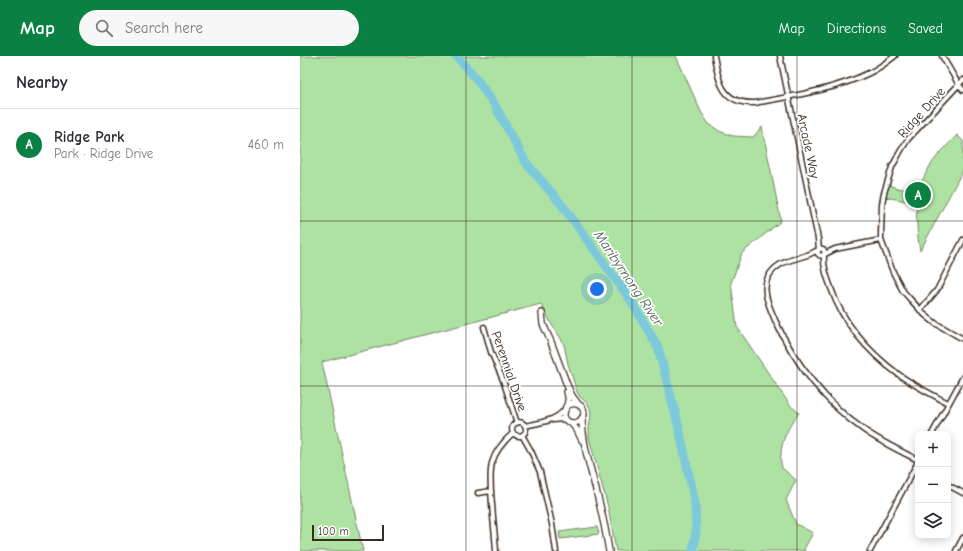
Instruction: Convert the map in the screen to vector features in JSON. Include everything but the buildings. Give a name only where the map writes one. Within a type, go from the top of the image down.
[{"type":"street","points":[[714,56],[718,78],[722,87],[738,102],[748,103],[788,97],[831,87],[853,80],[870,73],[895,56]]},
{"type":"street","name":"Arcade Way","points":[[780,56],[824,266],[838,306],[853,330],[885,364],[898,374],[948,403]]},
{"type":"street","points":[[942,56],[963,90]]},
{"type":"street","name":"Ridge Drive","points":[[963,80],[908,139],[896,160],[889,175],[884,193],[882,204],[881,240],[893,272],[910,299],[920,310],[936,323],[963,339]]},
{"type":"street","points":[[881,240],[787,260],[777,266],[766,281],[766,296],[785,342],[794,357],[817,387],[843,413],[863,430],[915,459]]},
{"type":"street","points":[[920,310],[937,290],[963,240]]},
{"type":"street","points":[[542,313],[543,324],[567,385],[572,396],[584,412],[582,427],[585,448],[603,516],[609,551]]},
{"type":"street","name":"Perennial Drive","points":[[484,326],[491,352],[503,380],[517,422]]},
{"type":"street","points":[[934,431],[963,377]]},
{"type":"street","points":[[567,385],[568,401],[564,416],[577,430],[585,448]]},
{"type":"street","points":[[525,426],[559,416],[571,404],[578,404]]},
{"type":"street","points":[[544,421],[562,419],[577,423],[582,418]]},
{"type":"street","points":[[496,551],[490,476],[492,463],[497,451],[513,432],[513,426],[517,422],[522,423],[525,426]]},
{"type":"street","points":[[522,435],[525,431],[525,426]]},
{"type":"street","points":[[513,432],[517,436],[522,435]]},
{"type":"street","points":[[522,435],[531,451],[543,481],[556,551]]},
{"type":"street","points":[[870,551],[915,471]]},
{"type":"street","points":[[951,487],[963,493]]},
{"type":"street","points":[[478,493],[491,491]]},
{"type":"street","points":[[956,551],[963,538]]},
{"type":"green space","points":[[300,56],[676,56],[701,112],[708,123],[719,131],[733,136],[753,137],[762,127],[781,221],[742,253],[731,283],[737,327],[790,405],[799,413],[789,427],[784,438],[781,449],[781,460],[782,468],[796,480],[786,500],[796,524],[813,533],[804,549],[805,551],[616,551],[608,507],[589,438],[590,408],[577,392],[568,364],[564,345],[541,304],[322,362],[363,551],[300,551]]},
{"type":"green space","points":[[957,135],[963,141],[963,170],[920,251],[917,227],[917,203],[885,197],[888,185],[918,192],[930,166]]},
{"type":"green space","points":[[597,527],[599,534],[560,539],[559,532]]},
{"type":"waterway","name":"Maribyrnong River","points":[[456,56],[475,77],[494,104],[527,164],[562,205],[630,299],[658,347],[679,428],[695,503],[696,532],[693,551]]},
{"type":"place","name":"Ridge Park","points":[[918,195]]}]
